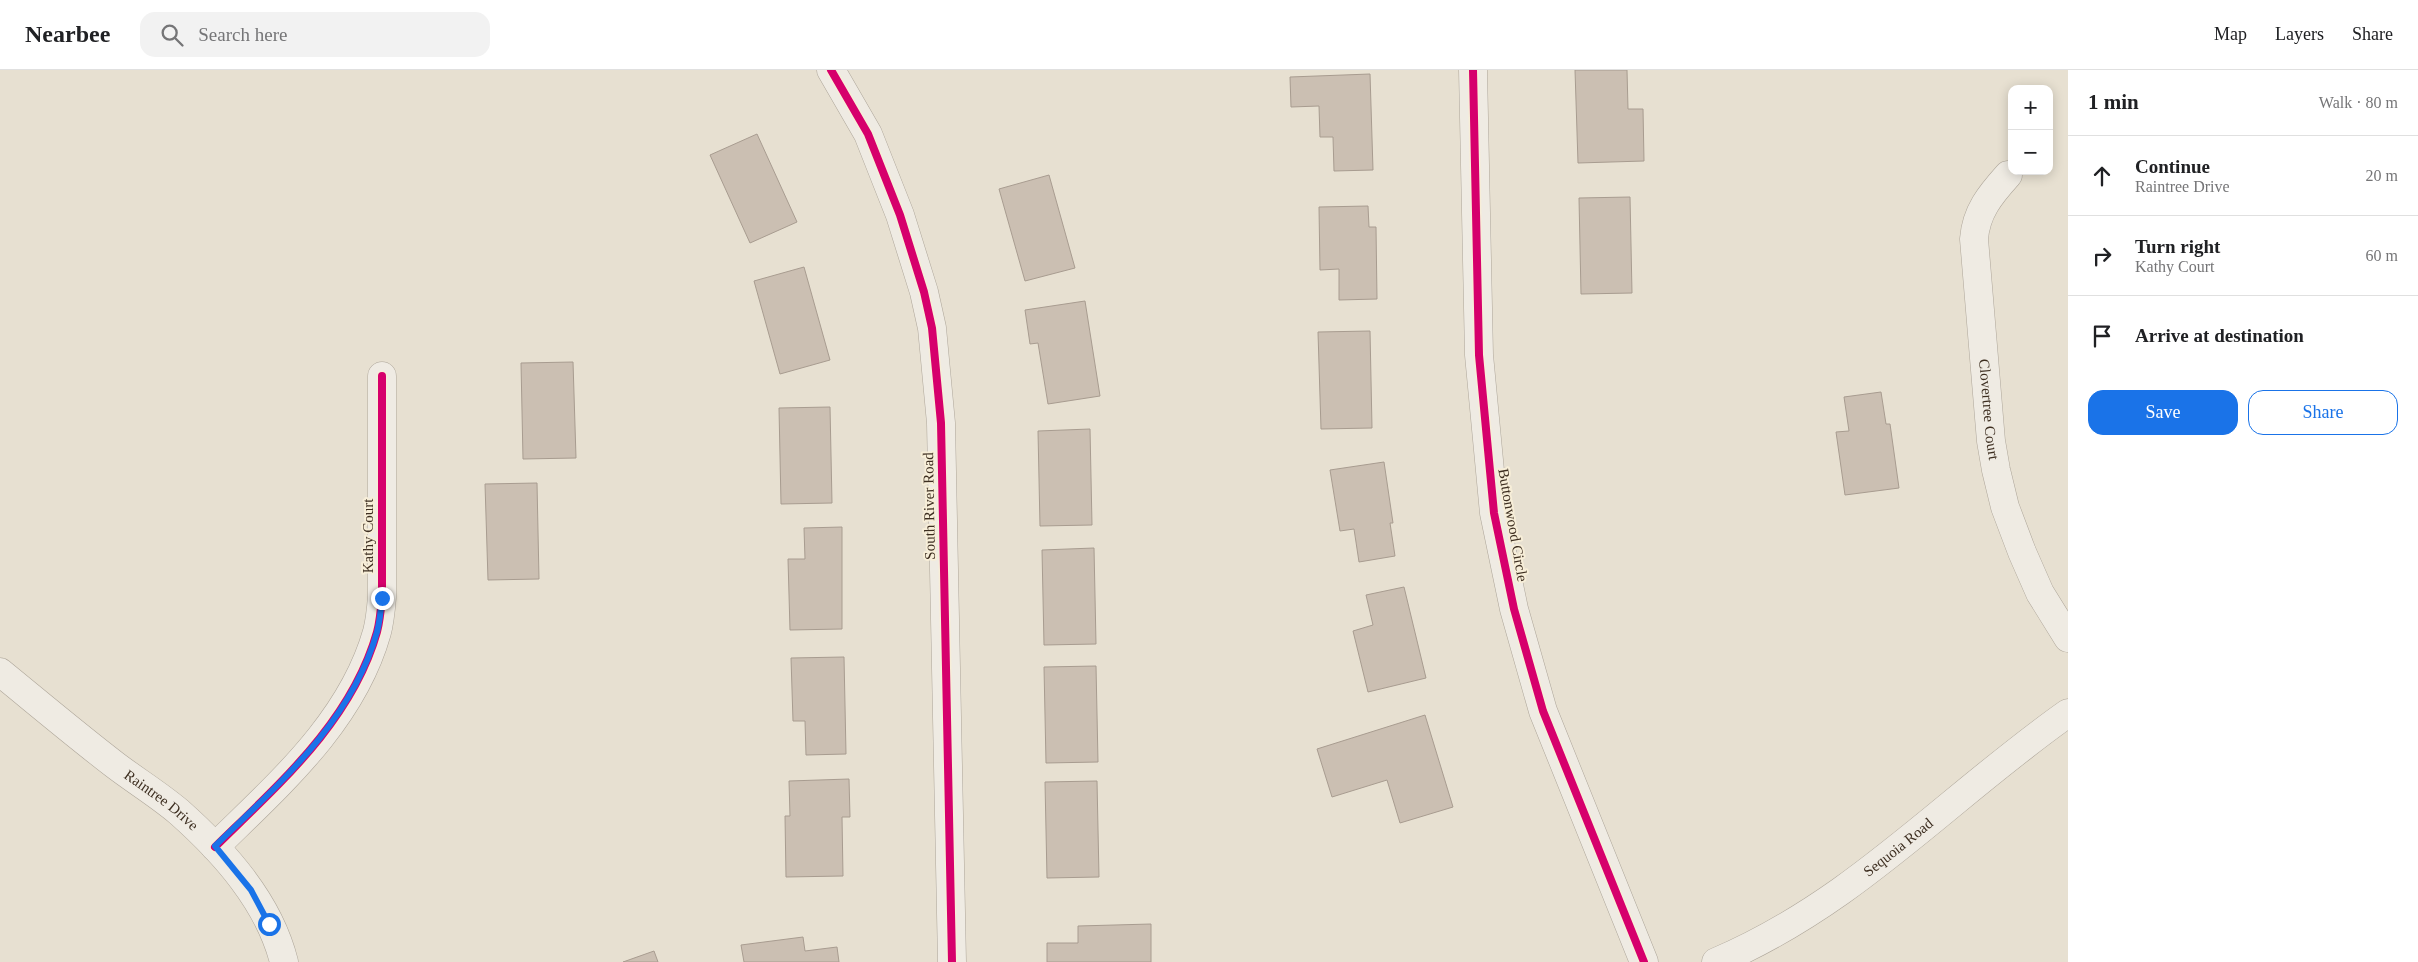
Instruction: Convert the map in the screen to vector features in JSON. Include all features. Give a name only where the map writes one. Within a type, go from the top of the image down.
[{"type":"street","name":"South River Road","points":[[831,70],[868,134],[900,215],[924,292],[932,328],[941,423],[952,962]]},
{"type":"street","name":"Buttonwood Circle","points":[[1473,70],[1479,355],[1494,513],[1514,610],[1543,711],[1644,962]]},
{"type":"street","name":"Clovertree Court","points":[[2008,175],[1983,205],[1976,221],[1974,239],[1991,441],[2005,507],[2022,552],[2040,594],[2068,638]]},
{"type":"street","name":"Kathy Court","points":[[215,846],[280,783],[322,736],[349,697],[366,666],[378,630],[382,598],[382,376]]},
{"type":"street","name":"Raintree Drive","points":[[0,672],[116,766],[180,813],[215,846],[251,890],[269,924],[284,962]]},
{"type":"street","name":"Sequoia Road","points":[[1716,962],[1774,934],[1813,912],[1857,881],[1918,833],[2025,743],[2068,713]]},
{"type":"building","points":[[1575,70],[1627,70],[1628,109],[1643,109],[1644,161],[1578,163]]},
{"type":"building","points":[[1370,74],[1373,170],[1334,171],[1333,137],[1320,137],[1319,106],[1291,107],[1290,77]]},
{"type":"building","points":[[757,134],[797,222],[750,243],[710,155]]},
{"type":"building","points":[[1049,175],[1075,268],[1025,281],[999,189]]},
{"type":"building","points":[[1630,197],[1632,293],[1581,294],[1579,198]]},
{"type":"building","points":[[1368,206],[1369,227],[1376,227],[1377,299],[1339,300],[1339,269],[1320,270],[1319,207]]},
{"type":"building","points":[[804,267],[830,360],[780,374],[754,281]]},
{"type":"building","points":[[1085,301],[1100,396],[1048,404],[1038,343],[1030,344],[1025,310]]},
{"type":"building","points":[[1370,331],[1372,428],[1321,429],[1318,332]]},
{"type":"building","points":[[573,362],[576,458],[523,459],[521,363]]},
{"type":"building","points":[[1881,392],[1886,424],[1890,424],[1899,488],[1845,495],[1836,432],[1849,431],[1844,397]]},
{"type":"building","points":[[830,407],[832,503],[781,504],[779,408]]},
{"type":"building","points":[[1090,429],[1092,525],[1040,526],[1038,431]]},
{"type":"building","points":[[1384,462],[1393,523],[1390,523],[1395,556],[1359,562],[1354,529],[1340,531],[1330,470]]},
{"type":"building","points":[[537,483],[539,579],[488,580],[485,484]]},
{"type":"building","points":[[842,527],[842,629],[790,630],[788,559],[805,559],[804,528]]},
{"type":"building","points":[[1094,548],[1096,644],[1044,645],[1042,550]]},
{"type":"building","points":[[1404,587],[1426,678],[1368,692],[1353,631],[1373,625],[1366,595]]},
{"type":"building","points":[[844,657],[846,754],[806,755],[805,721],[793,721],[791,658]]},
{"type":"building","points":[[1096,666],[1098,762],[1046,763],[1044,667]]},
{"type":"building","points":[[1425,715],[1453,807],[1400,823],[1387,780],[1332,797],[1317,749]]},
{"type":"building","points":[[849,779],[850,817],[842,817],[843,876],[786,877],[785,816],[790,816],[789,781]]},
{"type":"building","points":[[1097,781],[1099,877],[1047,878],[1045,782]]},
{"type":"building","points":[[1151,924],[1151,962],[1047,962],[1047,943],[1078,943],[1078,926]]},
{"type":"building","points":[[803,937],[805,951],[837,947],[839,962],[744,962],[741,945]]},
{"type":"building","points":[[654,951],[658,962],[623,962]]},
{"type":"cycle path","points":[[831,70],[868,134],[900,215],[924,292],[932,328],[941,423],[952,962]]},
{"type":"cycle path","points":[[1473,70],[1479,355],[1494,513],[1514,609],[1543,711],[1644,962]]},
{"type":"cycle path","points":[[215,847],[288,775],[332,723],[350,694],[365,664],[377,632],[382,597],[382,376]]},
{"type":"route","points":[[269,924],[251,890],[215,846],[280,783],[322,736],[349,697],[366,666],[378,630],[382,598]]}]
